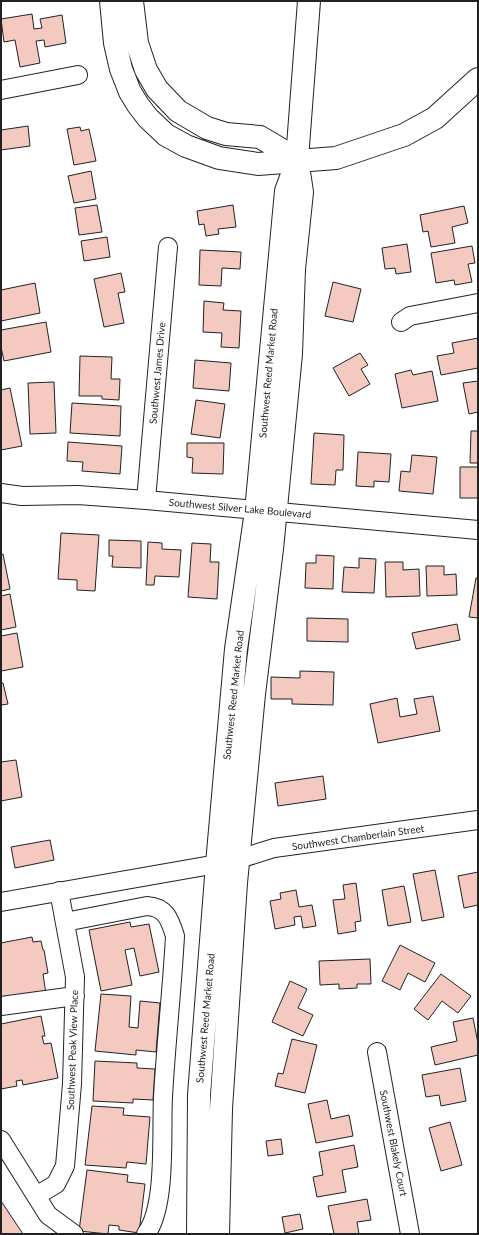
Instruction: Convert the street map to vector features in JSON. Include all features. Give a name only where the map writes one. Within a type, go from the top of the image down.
[{"type":"main road","points":[[111,1],[115,43],[121,69],[130,92],[148,118],[166,135],[186,146],[219,158],[258,164],[336,158],[404,135],[435,118],[478,79]]},
{"type":"main road","points":[[132,1],[137,43],[146,70],[157,89],[178,111],[207,128],[226,134],[260,137],[297,160]]},
{"type":"main road","name":"Southwest Reed Market Road","points":[[218,1234],[221,1101],[238,859],[254,694],[286,191],[297,160],[309,1]]},
{"type":"main road","name":"Southwest Reed Market Road","points":[[198,1234],[199,1095],[236,649],[266,511]]},
{"type":"street","points":[[1,90],[78,75]]},
{"type":"street","name":"Southwest James Drive","points":[[146,500],[168,247]]},
{"type":"street","points":[[400,322],[410,316],[478,303]]},
{"type":"street","name":"Southwest Silver Lake Boulevard","points":[[1,493],[22,496],[78,495],[146,500],[478,530]]},
{"type":"street","name":"Southwest Chamberlain Street","points":[[238,859],[274,848],[478,820]]},
{"type":"street","points":[[1,902],[218,864]]},
{"type":"street","name":"Southwest Peak View Place","points":[[36,1196],[56,1184],[65,1166],[72,1084],[75,977],[59,891]]},
{"type":"street","points":[[65,922],[147,906],[156,907],[162,910],[170,920],[175,936],[163,1098],[162,1165],[155,1217],[146,1234]]},
{"type":"street","points":[[1,1006],[75,996]]},
{"type":"street","name":"Southwest Blakely Court","points":[[377,1052],[410,1234]]},
{"type":"street","points":[[1,1140],[48,1215],[74,1234]]},
{"type":"building","points":[[32,14],[34,29],[42,28],[40,19],[62,15],[66,43],[45,47],[44,40],[36,41],[40,63],[20,67],[15,40],[4,42],[1,19]]},
{"type":"building","points":[[28,126],[30,146],[1,150],[1,130]]},
{"type":"building","points":[[80,127],[81,131],[89,129],[96,161],[74,165],[67,129]]},
{"type":"building","points":[[91,171],[96,199],[74,203],[68,176]]},
{"type":"building","points":[[97,205],[102,232],[79,235],[75,208]]},
{"type":"building","points":[[233,205],[236,227],[218,229],[219,234],[206,236],[204,224],[199,225],[197,211]]},
{"type":"building","points":[[464,206],[468,223],[452,227],[455,243],[431,247],[428,231],[423,232],[420,215]]},
{"type":"building","points":[[107,237],[110,257],[84,261],[81,241]]},
{"type":"building","points":[[407,244],[411,272],[396,274],[395,268],[385,269],[382,248]]},
{"type":"building","points":[[472,246],[475,263],[468,264],[472,282],[455,285],[454,280],[436,283],[431,253]]},
{"type":"building","points":[[200,250],[241,252],[240,269],[222,268],[221,286],[199,285]]},
{"type":"building","points":[[121,273],[125,292],[118,293],[124,323],[104,327],[94,279]]},
{"type":"building","points":[[333,282],[361,289],[353,322],[325,316]]},
{"type":"building","points":[[35,283],[40,313],[1,321],[1,290]]},
{"type":"building","points":[[204,301],[224,303],[223,310],[241,311],[239,348],[221,347],[222,333],[203,332]]},
{"type":"building","points":[[46,322],[51,352],[4,361],[1,347],[1,330]]},
{"type":"building","points":[[478,338],[478,368],[441,375],[437,356],[454,353],[452,343]]},
{"type":"building","points":[[360,353],[368,365],[361,369],[370,384],[349,396],[333,368]]},
{"type":"building","points":[[80,356],[112,357],[111,379],[120,379],[119,400],[102,399],[102,396],[79,396]]},
{"type":"building","points":[[195,360],[231,363],[229,391],[193,388]]},
{"type":"building","points":[[411,370],[413,375],[432,371],[438,401],[402,408],[395,374]]},
{"type":"building","points":[[478,381],[478,412],[469,414],[463,383]]},
{"type":"building","points":[[54,382],[56,433],[30,434],[28,383]]},
{"type":"building","points":[[10,388],[22,446],[1,450],[1,390]]},
{"type":"building","points":[[196,400],[225,404],[220,438],[191,434]]},
{"type":"building","points":[[72,403],[121,406],[120,436],[70,433]]},
{"type":"building","points":[[471,431],[478,431],[478,463],[470,463]]},
{"type":"building","points":[[314,433],[344,435],[343,470],[336,470],[335,485],[311,484]]},
{"type":"building","points":[[68,442],[122,446],[120,474],[82,471],[83,462],[67,461]]},
{"type":"building","points":[[187,443],[224,443],[223,474],[192,473],[193,458],[187,457]]},
{"type":"building","points":[[358,452],[391,454],[389,482],[374,481],[374,487],[356,486]]},
{"type":"building","points":[[412,455],[437,457],[433,494],[399,491],[401,471],[410,472]]},
{"type":"building","points":[[460,467],[478,467],[478,498],[460,498]]},
{"type":"building","points":[[61,533],[99,535],[95,591],[77,590],[77,580],[58,579]]},
{"type":"building","points":[[109,540],[141,541],[141,568],[112,567],[113,556],[109,556]]},
{"type":"building","points":[[148,542],[162,543],[162,549],[181,550],[179,577],[155,576],[154,585],[146,585]]},
{"type":"building","points":[[192,543],[211,544],[210,562],[219,562],[217,599],[188,597]]},
{"type":"building","points":[[3,554],[10,589],[1,591],[1,555]]},
{"type":"building","points":[[316,555],[334,556],[333,589],[305,588],[306,563],[316,563]]},
{"type":"building","points":[[359,558],[376,559],[374,593],[342,592],[344,567],[359,568]]},
{"type":"building","points":[[385,562],[403,562],[403,570],[419,569],[420,596],[386,597]]},
{"type":"building","points":[[426,566],[444,566],[444,575],[456,574],[457,595],[427,596]]},
{"type":"building","points":[[476,578],[478,578],[478,618],[469,617]]},
{"type":"building","points":[[10,594],[16,627],[1,630],[1,596]]},
{"type":"building","points":[[307,618],[348,619],[348,642],[307,641]]},
{"type":"building","points":[[457,624],[460,640],[416,649],[412,633]]},
{"type":"building","points":[[17,633],[23,667],[1,671],[1,636]]},
{"type":"building","points":[[300,671],[334,672],[333,705],[292,704],[292,699],[271,699],[271,677],[300,678]]},
{"type":"building","points":[[1,683],[3,683],[8,704],[1,705]]},
{"type":"building","points":[[433,696],[440,731],[378,743],[370,704],[397,698],[400,717],[417,714],[414,699]]},
{"type":"building","points":[[16,760],[22,797],[1,801],[1,762]]},
{"type":"building","points":[[323,776],[326,799],[278,806],[275,783]]},
{"type":"building","points":[[50,840],[54,860],[15,868],[11,847]]},
{"type":"building","points":[[435,870],[444,917],[422,921],[413,874]]},
{"type":"building","points":[[478,872],[478,905],[464,908],[458,876]]},
{"type":"building","points":[[356,883],[361,921],[355,922],[356,931],[338,934],[333,900],[345,899],[343,885]]},
{"type":"building","points":[[404,886],[411,922],[388,926],[382,890]]},
{"type":"building","points":[[296,890],[299,907],[312,905],[316,926],[303,928],[301,916],[294,917],[295,925],[275,929],[270,901],[281,899],[280,893]]},
{"type":"building","points":[[130,922],[131,927],[149,924],[159,972],[140,976],[134,948],[125,950],[132,985],[101,991],[89,930]]},
{"type":"building","points":[[32,937],[33,942],[41,941],[44,950],[48,973],[43,974],[46,994],[1,1002],[1,943]]},
{"type":"building","points":[[400,945],[435,963],[425,982],[408,973],[400,990],[382,981]]},
{"type":"building","points":[[370,959],[371,984],[357,984],[357,988],[339,989],[339,984],[320,985],[319,961]]},
{"type":"building","points":[[441,974],[471,996],[458,1013],[442,1001],[428,1020],[414,1009]]},
{"type":"building","points":[[290,981],[307,989],[298,1008],[313,1015],[303,1036],[272,1022]]},
{"type":"building","points":[[101,994],[131,996],[129,1027],[138,1028],[140,1001],[160,1003],[156,1052],[136,1050],[136,1055],[95,1051]]},
{"type":"building","points":[[41,1016],[45,1036],[42,1036],[44,1044],[51,1043],[58,1078],[23,1085],[22,1080],[16,1081],[17,1086],[1,1089],[1,1024]]},
{"type":"building","points":[[473,1018],[478,1043],[478,1055],[435,1065],[431,1047],[457,1041],[453,1022]]},
{"type":"building","points":[[292,1039],[317,1045],[305,1093],[275,1086],[278,1073],[283,1074]]},
{"type":"building","points":[[95,1061],[137,1063],[137,1068],[155,1069],[153,1100],[133,1099],[133,1103],[93,1101]]},
{"type":"building","points":[[460,1068],[466,1101],[441,1106],[439,1095],[426,1097],[422,1075]]},
{"type":"building","points":[[327,1100],[331,1119],[349,1115],[353,1136],[316,1143],[308,1104]]},
{"type":"building","points":[[92,1106],[124,1108],[123,1115],[150,1117],[146,1164],[127,1162],[126,1168],[85,1165]]},
{"type":"building","points":[[450,1122],[462,1165],[441,1171],[429,1128]]},
{"type":"building","points":[[281,1139],[283,1154],[268,1156],[266,1141]]},
{"type":"building","points":[[354,1145],[358,1167],[342,1170],[346,1192],[317,1197],[313,1177],[323,1175],[319,1152]]},
{"type":"building","points":[[87,1170],[128,1175],[127,1182],[145,1184],[139,1233],[119,1230],[119,1226],[109,1225],[108,1234],[79,1231]]},
{"type":"building","points":[[367,1199],[371,1220],[357,1222],[359,1234],[334,1234],[328,1206]]},
{"type":"building","points":[[1,1201],[23,1234],[1,1234]]},
{"type":"building","points":[[300,1214],[303,1229],[285,1233],[282,1217]]}]
